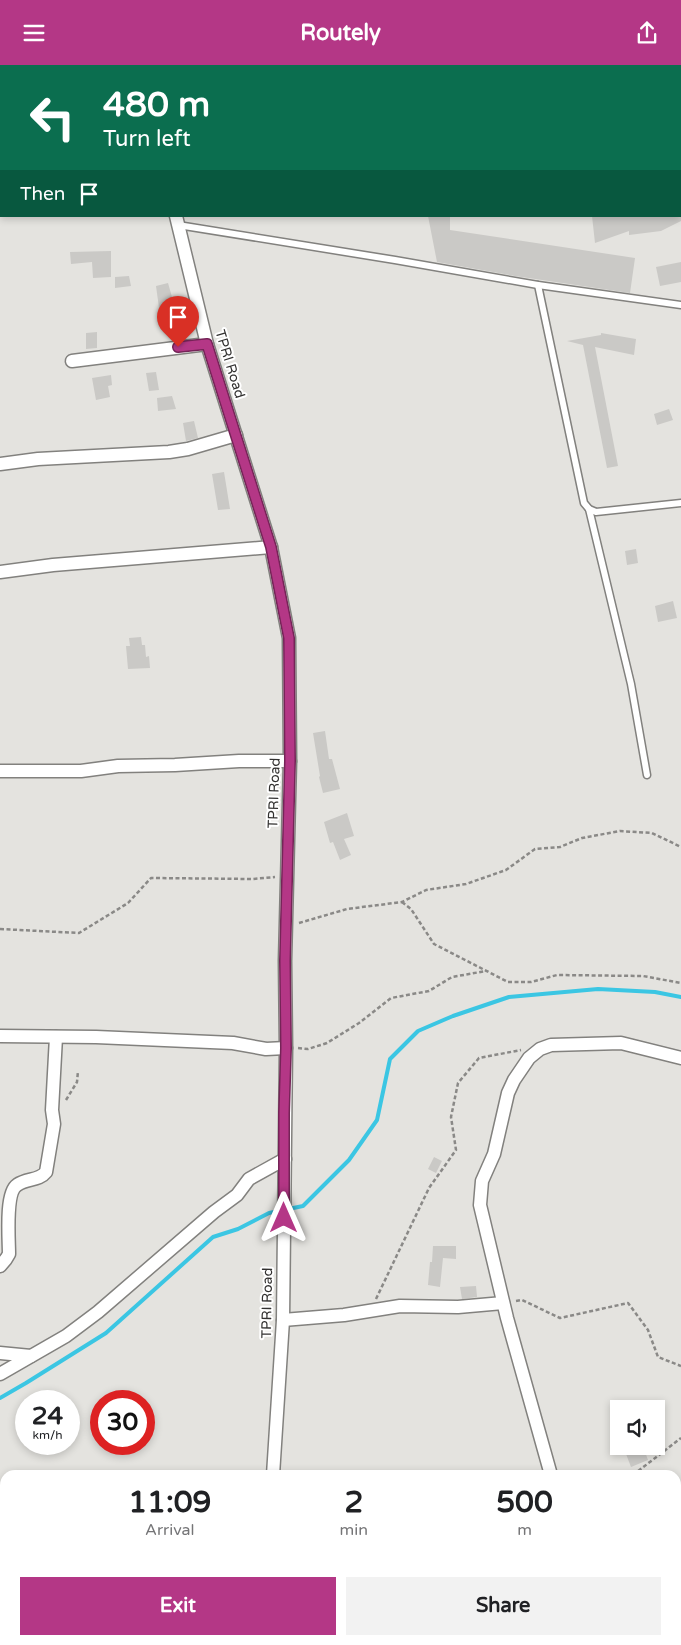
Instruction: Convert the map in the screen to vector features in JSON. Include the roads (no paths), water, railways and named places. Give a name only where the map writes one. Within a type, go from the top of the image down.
[{"type":"street","name":"TPRI Road","points":[[177,221],[207,344],[271,547],[289,638],[290,761],[286,876],[283,1320],[273,1470]]},
{"type":"street","points":[[72,361],[207,344]]},
{"type":"street","points":[[0,464],[38,459],[169,452],[188,449],[236,435]]},
{"type":"street","points":[[0,572],[53,565],[271,547]]},
{"type":"street","points":[[0,771],[81,771],[118,766],[290,761]]},
{"type":"street","points":[[0,1035],[234,1043],[266,1049],[286,1048]]},
{"type":"street","points":[[0,1266],[9,1255],[9,1205],[14,1188],[21,1183],[42,1177],[46,1172],[54,1124],[52,1110],[56,1037]]},
{"type":"street","points":[[550,1470],[503,1303],[480,1205],[482,1181],[494,1154],[508,1093],[514,1080],[529,1058],[540,1049],[558,1045],[621,1043],[681,1058]]},
{"type":"street","points":[[0,1374],[66,1336],[98,1312],[214,1212],[237,1195],[249,1179],[285,1159]]},
{"type":"street","points":[[283,1320],[344,1315],[400,1306],[458,1307],[503,1303]]},
{"type":"street","points":[[0,1353],[31,1356]]},
{"type":"lane","points":[[177,221],[538,285],[681,305]]},
{"type":"lane","points":[[538,285],[584,503],[589,509],[631,684],[647,775]]},
{"type":"lane","points":[[589,509],[596,512],[681,503]]},
{"type":"waterway","points":[[0,1398],[106,1333],[213,1237],[238,1229],[269,1213],[303,1206],[349,1160],[377,1120],[390,1059],[418,1031],[453,1016],[509,997],[598,989],[655,992],[681,997]]}]
